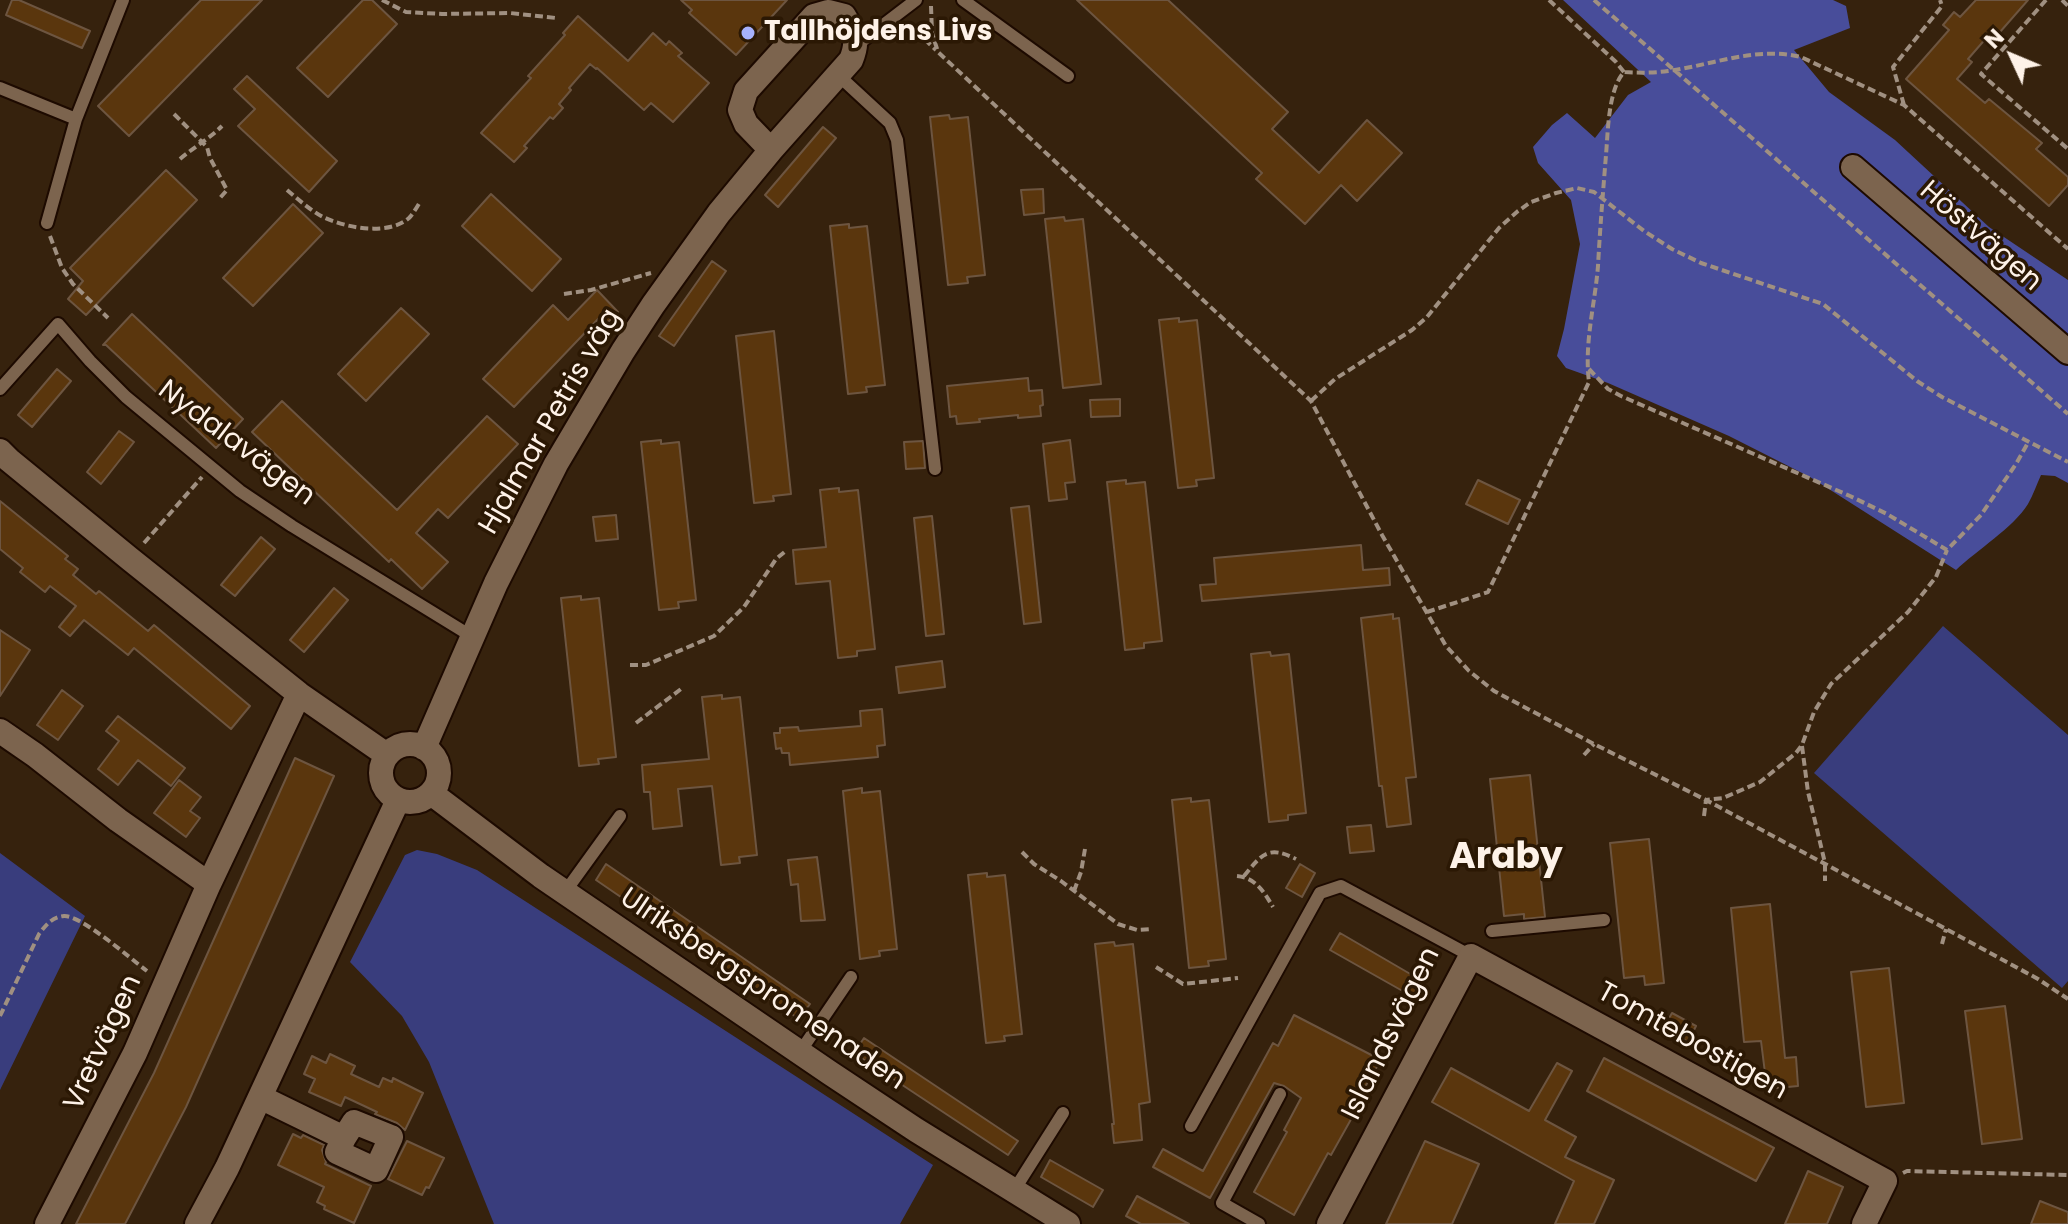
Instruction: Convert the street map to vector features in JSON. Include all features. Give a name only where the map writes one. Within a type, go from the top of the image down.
[{"type":"street","points":[[771,150],[746,124],[740,110],[746,91],[814,16],[828,12],[844,16],[857,45]]},
{"type":"street","name":"Hjalmar Petris väg","points":[[424,748],[471,636],[556,464],[623,351],[719,213],[851,60],[857,45]]},
{"type":"street","name":"Höstvägen","points":[[1853,167],[2068,352]]},
{"type":"street","points":[[0,451],[299,694],[387,755]]},
{"type":"street","name":"Vretvägen","points":[[47,1224],[135,1053],[209,884],[299,694]]},
{"type":"street","points":[[0,731],[209,884]]},
{"type":"street","points":[[400,746],[424,748],[436,760],[438,768],[439,777],[431,793],[416,802],[391,796],[381,781],[380,772],[387,755],[400,746]]},
{"type":"street","name":"Ulriksbergspromenaden","points":[[431,793],[565,892],[800,1052],[916,1130],[1068,1224]]},
{"type":"street","points":[[197,1224],[227,1168],[398,800]]},
{"type":"street","name":"Tomtebostigen","points":[[1471,956],[1885,1181]]},
{"type":"street","name":"Islandsvägen","points":[[1329,1224],[1471,956]]},
{"type":"street","points":[[260,1097],[344,1138]]},
{"type":"street","points":[[1864,1224],[1885,1181]]},
{"type":"lane","points":[[47,225],[76,119],[123,0]]},
{"type":"lane","name":"Hjalmar Petris väg","points":[[857,45],[916,0]]},
{"type":"lane","points":[[963,0],[1068,76]]},
{"type":"lane","points":[[838,75],[890,123],[897,140],[935,469]]},
{"type":"lane","points":[[0,88],[76,119]]},
{"type":"lane","name":"Nydalavägen","points":[[0,389],[58,324],[126,397],[240,491],[471,636]]},
{"type":"lane","points":[[565,892],[620,816]]},
{"type":"lane","name":"Islandsvägen","points":[[1191,1126],[1320,893],[1341,886],[1471,956]]},
{"type":"lane","points":[[1492,931],[1604,920]]},
{"type":"lane","points":[[800,1052],[851,977]]},
{"type":"lane","points":[[1259,1224],[1222,1203],[1280,1094]]},
{"type":"lane","points":[[1013,1192],[1063,1113]]},
{"type":"path","points":[[382,0],[406,12],[510,13],[556,18]]},
{"type":"path","points":[[931,0],[932,33],[938,52],[1311,401],[1382,535],[1446,646],[1469,671],[1494,691],[1825,863],[2038,979],[2068,999]]},
{"type":"path","points":[[1549,0],[1624,72],[1673,70],[1785,53],[1801,57],[1904,105],[2068,249]]},
{"type":"path","points":[[1594,0],[2068,414]]},
{"type":"path","points":[[1904,105],[1893,67],[1942,6],[1940,0]]},
{"type":"path","points":[[2046,0],[1981,74],[2068,149]]},
{"type":"path","points":[[2062,0],[2068,6]]},
{"type":"path","points":[[1427,612],[1488,592],[1589,382],[1587,367],[1591,311],[1610,112],[1619,78],[1624,72]]},
{"type":"path","points":[[174,114],[207,147],[227,190],[220,198]]},
{"type":"path","points":[[180,159],[222,126]]},
{"type":"path","points":[[1311,401],[1335,379],[1427,317],[1499,228],[1518,211],[1544,197],[1577,188],[1594,192],[1644,231],[1701,263],[1823,304],[1917,381],[2068,462]]},
{"type":"path","points":[[287,190],[325,218],[372,228],[392,227],[409,218],[420,202]]},
{"type":"path","points":[[47,225],[62,268],[73,284],[108,318]]},
{"type":"path","points":[[564,294],[591,290],[682,264]]},
{"type":"path","points":[[1587,367],[1608,389],[1621,396],[1874,508],[1947,550]]},
{"type":"path","points":[[1706,800],[1723,798],[1760,782],[1796,753],[1814,712],[1831,684],[1908,612],[1936,577],[1947,550],[1981,515],[2029,441]]},
{"type":"path","points":[[130,559],[211,467]]},
{"type":"path","points":[[630,665],[646,665],[714,636],[744,607],[776,559],[787,550]]},
{"type":"path","points":[[636,723],[681,689]]},
{"type":"path","points":[[1584,755],[1594,744]]},
{"type":"path","points":[[1802,745],[1808,792],[1825,863],[1825,881]]},
{"type":"path","points":[[1704,816],[1706,800]]},
{"type":"path","points":[[1074,891],[1085,849]]},
{"type":"path","points":[[1022,852],[1118,924],[1137,930],[1152,929]]},
{"type":"path","points":[[1244,876],[1260,856],[1268,852],[1285,853],[1296,859]]},
{"type":"path","points":[[1237,876],[1254,881],[1273,907]]},
{"type":"path","points":[[0,1016],[39,934],[47,923],[64,916],[79,919],[165,985]]},
{"type":"path","points":[[1942,944],[1946,929]]},
{"type":"path","points":[[1156,967],[1183,984],[1238,978]]},
{"type":"path","points":[[1885,1181],[1907,1171],[2068,1175]]},
{"type":"shaded area","points":[[1563,0],[1833,0],[1846,6],[1850,28],[1794,50],[1829,92],[1895,140],[1989,227],[2068,280],[2068,483],[2055,476],[2041,475],[2021,513],[1956,570],[1810,477],[1729,436],[1566,368],[1557,356],[1580,244],[1571,200],[1538,163],[1533,147],[1567,113],[1595,138],[1628,95],[1651,82]]},
{"type":"shaded area","points":[[1943,626],[2068,735],[2068,981],[2062,988],[1814,773]]},
{"type":"shaded area","points":[[417,850],[437,854],[477,870],[933,1165],[900,1224],[494,1224],[429,1062],[402,1016],[350,962],[405,855]]},
{"type":"shaded area","points":[[0,853],[85,916],[0,1090]]},
{"type":"building","points":[[12,0],[19,0],[90,31],[82,48],[6,15]]},
{"type":"building","points":[[201,0],[262,0],[129,136],[98,106]]},
{"type":"building","points":[[363,0],[372,0],[397,24],[328,97],[297,68]]},
{"type":"building","points":[[681,0],[787,0],[736,55],[689,13],[692,10]]},
{"type":"building","points":[[1077,0],[1168,0],[1288,112],[1272,129],[1319,173],[1367,120],[1402,153],[1357,201],[1341,185],[1305,224],[1256,179],[1262,173]]},
{"type":"building","points":[[1976,0],[2028,0],[1993,40],[1988,36],[1968,59],[1972,62],[1957,79],[1985,103],[1989,99],[2042,143],[2036,149],[2068,177],[2068,185],[2049,206],[1906,79],[1949,30],[1943,25],[1954,12],[1960,17]]},
{"type":"building","points":[[578,16],[628,61],[653,33],[666,45],[669,41],[682,53],[678,56],[709,83],[673,122],[651,103],[644,110],[590,64],[559,104],[563,108],[553,119],[550,117],[514,162],[481,133],[531,78],[528,76]]},
{"type":"building","points":[[247,76],[337,161],[309,192],[238,126],[255,109],[234,89]]},
{"type":"building","points":[[949,115],[950,119],[968,117],[985,275],[967,277],[968,283],[948,285],[930,117]]},
{"type":"building","points":[[823,127],[836,138],[778,207],[765,195]]},
{"type":"building","points":[[166,170],[197,200],[86,315],[68,299],[83,281],[70,268]]},
{"type":"building","points":[[1043,189],[1044,213],[1024,215],[1021,190]]},
{"type":"building","points":[[491,194],[561,259],[532,291],[462,226]]},
{"type":"building","points":[[293,204],[323,233],[253,306],[223,278]]},
{"type":"building","points":[[1064,217],[1065,221],[1083,219],[1101,384],[1063,388],[1045,219]]},
{"type":"building","points":[[849,224],[849,228],[867,226],[885,385],[866,387],[867,392],[848,394],[830,226]]},
{"type":"building","points":[[712,261],[726,271],[674,346],[659,336]]},
{"type":"building","points":[[597,290],[618,312],[606,324],[599,318],[514,407],[483,379],[553,305],[568,320]]},
{"type":"building","points":[[401,308],[429,334],[366,401],[338,374]]},
{"type":"building","points":[[132,314],[243,419],[216,448],[103,345]]},
{"type":"building","points":[[1179,318],[1179,322],[1197,320],[1214,478],[1196,480],[1197,486],[1178,488],[1159,320]]},
{"type":"building","points":[[774,331],[791,494],[773,496],[774,501],[754,503],[736,336]]},
{"type":"building","points":[[57,369],[71,381],[32,427],[18,415]]},
{"type":"building","points":[[1028,378],[1029,391],[1042,390],[1041,416],[1018,418],[1018,415],[957,424],[956,416],[950,417],[947,386]]},
{"type":"building","points":[[1120,399],[1120,416],[1091,417],[1090,400]]},
{"type":"building","points":[[282,401],[397,510],[487,416],[518,444],[448,518],[438,509],[416,533],[448,562],[422,589],[391,559],[389,562],[252,432]]},
{"type":"building","points":[[119,431],[134,442],[101,484],[87,472]]},
{"type":"building","points":[[661,440],[661,444],[679,442],[696,600],[678,602],[679,608],[659,610],[641,442]]},
{"type":"building","points":[[1070,440],[1075,482],[1065,483],[1067,499],[1049,501],[1043,444]]},
{"type":"building","points":[[923,441],[925,468],[906,469],[904,442]]},
{"type":"building","points":[[1126,480],[1126,484],[1145,482],[1162,641],[1144,643],[1144,648],[1125,650],[1107,482]]},
{"type":"building","points":[[1478,480],[1520,500],[1508,524],[1466,504]]},
{"type":"building","points":[[839,488],[839,492],[858,490],[875,649],[857,651],[857,656],[838,658],[830,581],[796,584],[793,550],[826,547],[820,490]]},
{"type":"building","points":[[0,501],[68,556],[65,559],[78,569],[73,575],[96,594],[99,591],[148,631],[154,625],[250,706],[231,729],[134,648],[128,655],[84,620],[70,636],[59,627],[76,606],[50,586],[45,592],[20,572],[23,568],[0,549]]},
{"type":"building","points":[[1029,506],[1041,622],[1024,624],[1011,508]]},
{"type":"building","points":[[616,515],[618,539],[596,541],[593,517]]},
{"type":"building","points":[[932,516],[944,634],[926,636],[914,518]]},
{"type":"building","points":[[261,537],[275,549],[235,596],[221,585]]},
{"type":"building","points":[[1361,545],[1363,570],[1389,568],[1390,585],[1202,601],[1200,585],[1216,584],[1214,558]]},
{"type":"building","points":[[334,588],[348,600],[304,652],[290,640]]},
{"type":"building","points":[[581,596],[581,600],[599,598],[616,757],[598,759],[599,764],[579,766],[561,598]]},
{"type":"building","points":[[1393,614],[1393,619],[1399,618],[1416,777],[1406,778],[1411,824],[1387,827],[1382,786],[1379,786],[1361,618]]},
{"type":"building","points":[[0,630],[30,650],[0,696]]},
{"type":"building","points":[[1270,652],[1271,656],[1289,654],[1306,813],[1288,815],[1288,820],[1269,822],[1251,654]]},
{"type":"building","points":[[942,661],[945,687],[899,693],[896,667]]},
{"type":"building","points":[[62,690],[83,706],[58,740],[37,725]]},
{"type":"building","points":[[722,695],[722,699],[740,697],[757,855],[739,857],[740,863],[721,865],[712,786],[678,789],[682,826],[653,829],[650,792],[644,792],[642,765],[709,759],[702,697]]},
{"type":"building","points":[[882,709],[885,745],[877,746],[878,757],[790,765],[789,753],[782,753],[781,748],[776,749],[774,733],[780,733],[780,728],[798,727],[799,731],[861,726],[860,711]]},
{"type":"building","points":[[118,716],[185,768],[171,786],[138,760],[118,785],[98,769],[119,741],[106,731]]},
{"type":"building","points":[[295,758],[334,776],[186,1107],[125,1224],[76,1224],[154,1073]]},
{"type":"building","points":[[1530,775],[1545,917],[1524,919],[1524,914],[1504,916],[1490,779]]},
{"type":"building","points":[[179,780],[201,797],[190,811],[200,818],[186,837],[154,813]]},
{"type":"building","points":[[862,788],[862,793],[880,791],[897,949],[879,951],[880,956],[860,959],[843,791]]},
{"type":"building","points":[[1191,798],[1191,802],[1209,800],[1226,959],[1208,961],[1209,966],[1189,968],[1172,800]]},
{"type":"building","points":[[1371,825],[1374,851],[1350,853],[1347,827]]},
{"type":"building","points":[[1649,839],[1664,983],[1645,985],[1644,976],[1624,978],[1610,843]]},
{"type":"building","points":[[817,857],[825,920],[801,921],[798,884],[791,885],[788,860]]},
{"type":"building","points":[[606,864],[810,1004],[799,1019],[596,880]]},
{"type":"building","points":[[1300,864],[1315,873],[1302,897],[1286,888]]},
{"type":"building","points":[[987,873],[987,877],[1005,875],[1022,1034],[1004,1036],[1005,1041],[986,1043],[968,875]]},
{"type":"building","points":[[1770,904],[1785,1058],[1796,1057],[1798,1086],[1767,1089],[1761,1041],[1744,1042],[1731,908]]},
{"type":"building","points":[[1340,933],[1424,982],[1415,998],[1330,950]]},
{"type":"building","points":[[1114,942],[1115,946],[1133,944],[1150,1102],[1139,1104],[1142,1140],[1114,1143],[1095,944]]},
{"type":"building","points":[[1889,968],[1904,1103],[1866,1107],[1851,972]]},
{"type":"building","points":[[2005,1006],[2022,1139],[1982,1144],[1965,1011]]},
{"type":"building","points":[[1672,1013],[1696,1026],[1688,1042],[1663,1029]]},
{"type":"building","points":[[1294,1015],[1381,1060],[1350,1112],[1354,1114],[1331,1155],[1328,1153],[1294,1215],[1254,1192],[1287,1132],[1284,1130],[1301,1098],[1284,1086],[1274,1083],[1210,1198],[1153,1167],[1163,1149],[1203,1171],[1273,1043],[1278,1046]]},
{"type":"building","points":[[864,1038],[1018,1141],[1008,1155],[854,1053]]},
{"type":"building","points":[[330,1054],[355,1066],[351,1074],[379,1087],[383,1078],[392,1082],[393,1078],[423,1093],[405,1130],[345,1097],[341,1106],[309,1092],[315,1079],[304,1074],[312,1056],[326,1063]]},
{"type":"building","points":[[1604,1058],[1774,1148],[1756,1181],[1587,1091]]},
{"type":"building","points":[[1557,1063],[1572,1071],[1545,1120],[1576,1137],[1565,1157],[1614,1180],[1594,1224],[1555,1224],[1574,1181],[1432,1102],[1451,1068],[1529,1111]]},
{"type":"building","points":[[293,1134],[301,1138],[303,1135],[324,1145],[325,1164],[371,1186],[354,1223],[324,1209],[325,1206],[317,1202],[324,1187],[278,1165]]},
{"type":"building","points":[[407,1141],[444,1158],[429,1188],[426,1187],[422,1195],[388,1179]]},
{"type":"building","points":[[1425,1141],[1479,1164],[1452,1224],[1386,1224]]},
{"type":"building","points":[[1050,1160],[1103,1190],[1093,1207],[1041,1177]]},
{"type":"building","points":[[1808,1171],[1843,1187],[1827,1224],[1785,1224]]},
{"type":"building","points":[[1137,1196],[1189,1224],[1141,1224],[1126,1216]]},
{"type":"building","points":[[2040,1201],[2068,1212],[2068,1224],[2031,1224]]},
{"type":"place","name":"Tallhöjdens Livs","points":[[748,33]]},
{"type":"district","name":"Araby","points":[[1506,859]]}]
